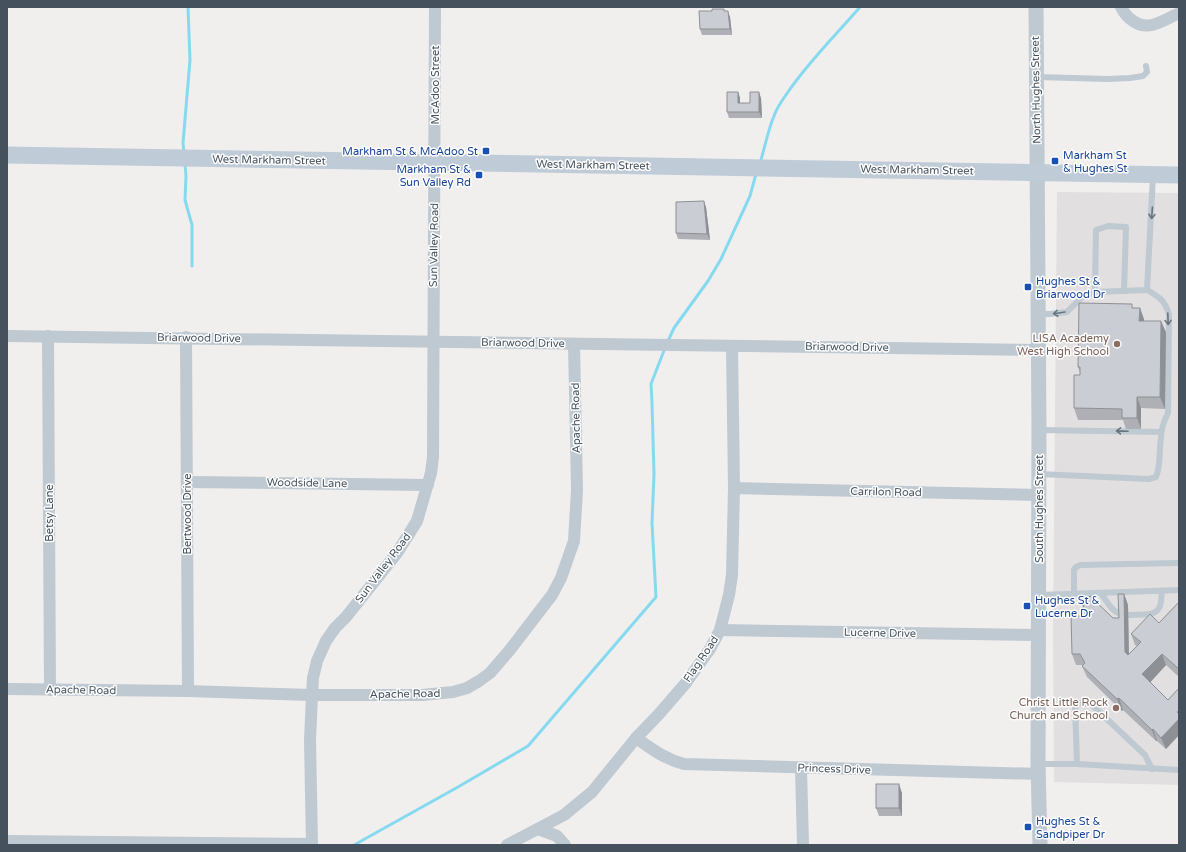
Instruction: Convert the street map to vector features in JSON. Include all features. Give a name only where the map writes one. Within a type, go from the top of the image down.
[{"type":"main road","name":"West Markham Street","points":[[7,155],[1179,175]]},
{"type":"street","name":"McAdoo Street","points":[[435,7],[435,162]]},
{"type":"street","name":"North Hughes Street","points":[[1036,7],[1037,173]]},
{"type":"street","points":[[1121,7],[1130,19],[1136,23],[1146,26],[1153,25],[1179,13]]},
{"type":"street","name":"Sun Valley Road","points":[[312,844],[310,740],[313,678],[317,661],[326,641],[335,628],[356,605],[400,547],[417,521],[431,473],[433,457],[435,162]]},
{"type":"street","name":"South Hughes Street","points":[[1037,173],[1039,430],[1038,769],[1040,845]]},
{"type":"street","name":"Briarwood Drive","points":[[7,336],[186,337],[433,342],[1038,350]]},
{"type":"street","name":"Betsy Lane","points":[[48,336],[50,690]]},
{"type":"street","name":"Bertwood Drive","points":[[186,337],[188,692]]},
{"type":"street","name":"Apache Road","points":[[7,689],[312,695],[422,695],[453,692],[466,688],[479,681],[490,672],[509,651],[541,610],[561,578],[574,541],[577,490],[574,344]]},
{"type":"street","name":"Flag Road","points":[[507,845],[564,815],[592,792],[636,738],[660,714],[685,684],[710,649],[720,630],[729,595],[732,575],[734,488],[732,346]]},
{"type":"street","name":"Woodside Lane","points":[[187,482],[428,485]]},
{"type":"street","name":"Carrilon Road","points":[[734,488],[1039,495]]},
{"type":"street","name":"Lucerne Drive","points":[[720,630],[1039,635]]},
{"type":"street","name":"Princess Drive","points":[[636,738],[662,756],[672,761],[684,764],[801,768],[1038,769]]},
{"type":"street","points":[[801,768],[803,845]]},
{"type":"street","points":[[538,829],[557,836],[565,845]]},
{"type":"street","points":[[7,841],[123,844],[312,844]]},
{"type":"lane","points":[[1036,77],[1108,79],[1130,78],[1143,76],[1147,72],[1146,66]]},
{"type":"lane","points":[[1147,290],[1153,174]]},
{"type":"lane","points":[[1095,292],[1096,230],[1108,226],[1126,227],[1124,291]]},
{"type":"lane","points":[[1038,314],[1067,312],[1081,298],[1095,292],[1147,290],[1160,298],[1167,306],[1169,315],[1168,413],[1161,432],[1158,472],[1156,477],[1039,474]]},
{"type":"lane","points":[[1039,430],[1161,432]]},
{"type":"lane","points":[[1074,594],[1074,570],[1076,567],[1179,563]]},
{"type":"lane","points":[[1039,595],[1179,590]]},
{"type":"lane","points":[[1101,593],[1117,613],[1126,615],[1152,614],[1157,611],[1160,607],[1162,591]]},
{"type":"lane","points":[[1077,764],[1075,703],[1091,704],[1145,755],[1152,769]]},
{"type":"lane","points":[[1038,769],[1077,764],[1179,770]]},
{"type":"shaded area","points":[[1057,192],[1179,193],[1179,785],[1054,782],[1053,635]]},
{"type":"building","points":[[712,9],[724,9],[724,11],[728,11],[730,29],[700,29],[699,11],[712,11]]},
{"type":"building","points":[[727,92],[738,92],[738,103],[750,103],[750,92],[759,92],[759,112],[727,112]]},
{"type":"building","points":[[704,201],[707,234],[676,233],[676,202]]},
{"type":"building","points":[[1079,303],[1132,304],[1132,308],[1140,308],[1139,321],[1161,321],[1160,397],[1137,397],[1137,418],[1122,418],[1122,409],[1074,408],[1074,375],[1080,375],[1080,367],[1078,367]]},
{"type":"building","points":[[1118,594],[1124,594],[1125,652],[1128,655],[1141,642],[1131,634],[1150,614],[1159,623],[1179,602],[1179,669],[1162,654],[1142,674],[1168,700],[1179,688],[1179,711],[1177,712],[1179,714],[1179,719],[1161,738],[1119,698],[1117,699],[1082,666],[1085,663],[1080,654],[1072,654],[1071,616],[1081,616],[1084,606],[1082,604],[1090,596],[1113,618],[1119,618]]},
{"type":"building","points":[[876,784],[899,784],[899,808],[876,808]]},
{"type":"waterway","points":[[184,153],[183,143],[190,60],[188,7]]},
{"type":"waterway","points":[[760,163],[768,133],[780,103],[823,48],[860,7]]},
{"type":"waterway","points":[[185,164],[185,200],[192,225],[192,266]]},
{"type":"waterway","points":[[668,341],[674,328],[708,281],[721,259],[750,196],[756,174]]},
{"type":"waterway","points":[[354,845],[528,746],[656,597],[652,523],[654,474],[651,384],[665,348]]},
{"type":"place","name":"Markham St & McAdoo St","points":[[486,151]]},
{"type":"place","name":"Markham St & Hughes St","points":[[1055,161]]},
{"type":"place","name":"Markham St & Sun Valley Rd","points":[[479,175]]},
{"type":"place","name":"Hughes St & Briarwood Dr","points":[[1028,287]]},
{"type":"place","name":"LISA Academy West High School","points":[[1117,344]]},
{"type":"place","name":"Hughes St & Lucerne Dr","points":[[1027,606]]},
{"type":"place","name":"Christ Little Rock Church and School","points":[[1116,708]]},
{"type":"place","name":"Hughes St & Sandpiper Dr","points":[[1028,827]]}]
